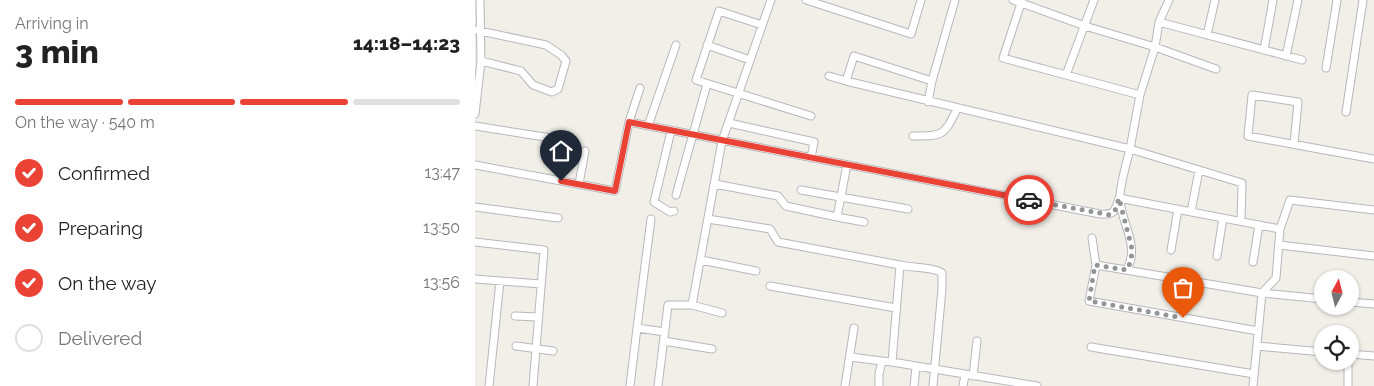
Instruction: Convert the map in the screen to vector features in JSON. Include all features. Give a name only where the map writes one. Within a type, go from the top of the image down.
[{"type":"street","points":[[475,0],[480,0],[478,30],[481,61],[475,114]]},
{"type":"street","points":[[692,305],[722,141],[771,0]]},
{"type":"street","points":[[806,0],[911,34],[921,0]]},
{"type":"street","points":[[928,102],[932,81],[955,0]]},
{"type":"street","points":[[1013,0],[1021,1],[1085,26],[1155,47],[1216,69]]},
{"type":"street","points":[[1066,75],[1094,0]]},
{"type":"street","points":[[629,122],[1110,215],[1115,211],[1119,198],[1140,95],[1155,47],[1159,22],[1169,0]]},
{"type":"street","points":[[1207,34],[1215,0]]},
{"type":"street","points":[[1264,50],[1273,0]]},
{"type":"street","points":[[1286,56],[1298,0]]},
{"type":"street","points":[[1326,68],[1337,0]]},
{"type":"street","points":[[1346,112],[1363,0]]},
{"type":"street","points":[[1021,1],[1003,58],[1140,95]]},
{"type":"street","points":[[762,25],[719,10],[696,80],[811,116]]},
{"type":"street","points":[[1159,22],[1302,60]]},
{"type":"street","points":[[478,30],[546,45],[561,54],[566,61],[558,89],[552,92],[533,86],[521,71],[481,61]]},
{"type":"street","points":[[648,126],[676,45]]},
{"type":"street","points":[[707,45],[750,60]]},
{"type":"street","points":[[846,81],[854,56],[932,81]]},
{"type":"street","points":[[829,76],[928,102],[1130,149],[1242,182],[1241,221]]},
{"type":"street","points":[[676,195],[707,84]]},
{"type":"street","points":[[475,165],[615,191],[629,122],[640,88]]},
{"type":"street","points":[[1294,144],[1298,102],[1252,95],[1248,136],[1374,158]]},
{"type":"street","points":[[913,136],[936,136],[947,129],[957,109]]},
{"type":"street","points":[[729,123],[814,142],[811,158]]},
{"type":"street","points":[[475,126],[564,140]]},
{"type":"street","points":[[671,131],[654,202],[669,212],[674,211]]},
{"type":"street","points":[[579,184],[585,151]]},
{"type":"street","points":[[837,217],[847,165]]},
{"type":"street","points":[[1191,212],[1199,170]]},
{"type":"street","points":[[715,184],[778,196],[786,206],[864,222]]},
{"type":"street","points":[[801,190],[908,209]]},
{"type":"street","points":[[1119,198],[1280,229]]},
{"type":"street","points":[[1119,198],[1132,249],[1131,261],[1127,270]]},
{"type":"street","points":[[1253,386],[1262,293],[1275,278],[1280,229],[1290,200],[1374,210]]},
{"type":"street","points":[[475,207],[558,218]]},
{"type":"street","points":[[1171,250],[1178,209]]},
{"type":"street","points":[[1217,256],[1223,218]]},
{"type":"street","points":[[631,386],[651,219]]},
{"type":"street","points":[[708,219],[770,229],[778,242],[914,268],[939,270],[942,273],[942,289],[933,386]]},
{"type":"street","points":[[1253,262],[1259,225]]},
{"type":"street","points":[[1092,238],[1095,265],[1089,301],[1258,331]]},
{"type":"street","points":[[475,242],[544,250],[533,386]]},
{"type":"street","points":[[1279,245],[1374,256]]},
{"type":"street","points":[[701,260],[756,271]]},
{"type":"street","points":[[892,362],[900,265]]},
{"type":"street","points":[[1095,265],[1262,293],[1314,298]]},
{"type":"street","points":[[475,279],[541,284]]},
{"type":"street","points":[[489,386],[499,281]]},
{"type":"street","points":[[770,286],[896,308]]},
{"type":"street","points":[[1359,303],[1374,304]]},
{"type":"street","points":[[658,386],[669,305],[692,305],[723,313]]},
{"type":"street","points":[[515,316],[539,317]]},
{"type":"street","points":[[637,328],[665,332]]},
{"type":"street","points":[[845,386],[854,328]]},
{"type":"street","points":[[664,341],[712,349]]},
{"type":"street","points":[[963,386],[969,375],[977,341]]},
{"type":"street","points":[[516,346],[553,350]]},
{"type":"street","points":[[1257,346],[1314,351]]},
{"type":"street","points":[[1091,347],[1254,374]]},
{"type":"street","points":[[1359,355],[1374,356]]},
{"type":"street","points":[[850,357],[969,375],[997,383],[1037,386]]},
{"type":"street","points":[[879,386],[882,361]]},
{"type":"street","points":[[914,386],[916,367]]},
{"type":"street","points":[[1347,386],[1348,370]]},
{"type":"way so far","points":[[1029,200],[1110,215],[1115,211],[1119,198],[1132,249],[1131,261],[1127,270],[1095,265],[1089,301],[1183,318]]},
{"type":"route","points":[[561,181],[615,191],[629,122],[1029,200]]}]
